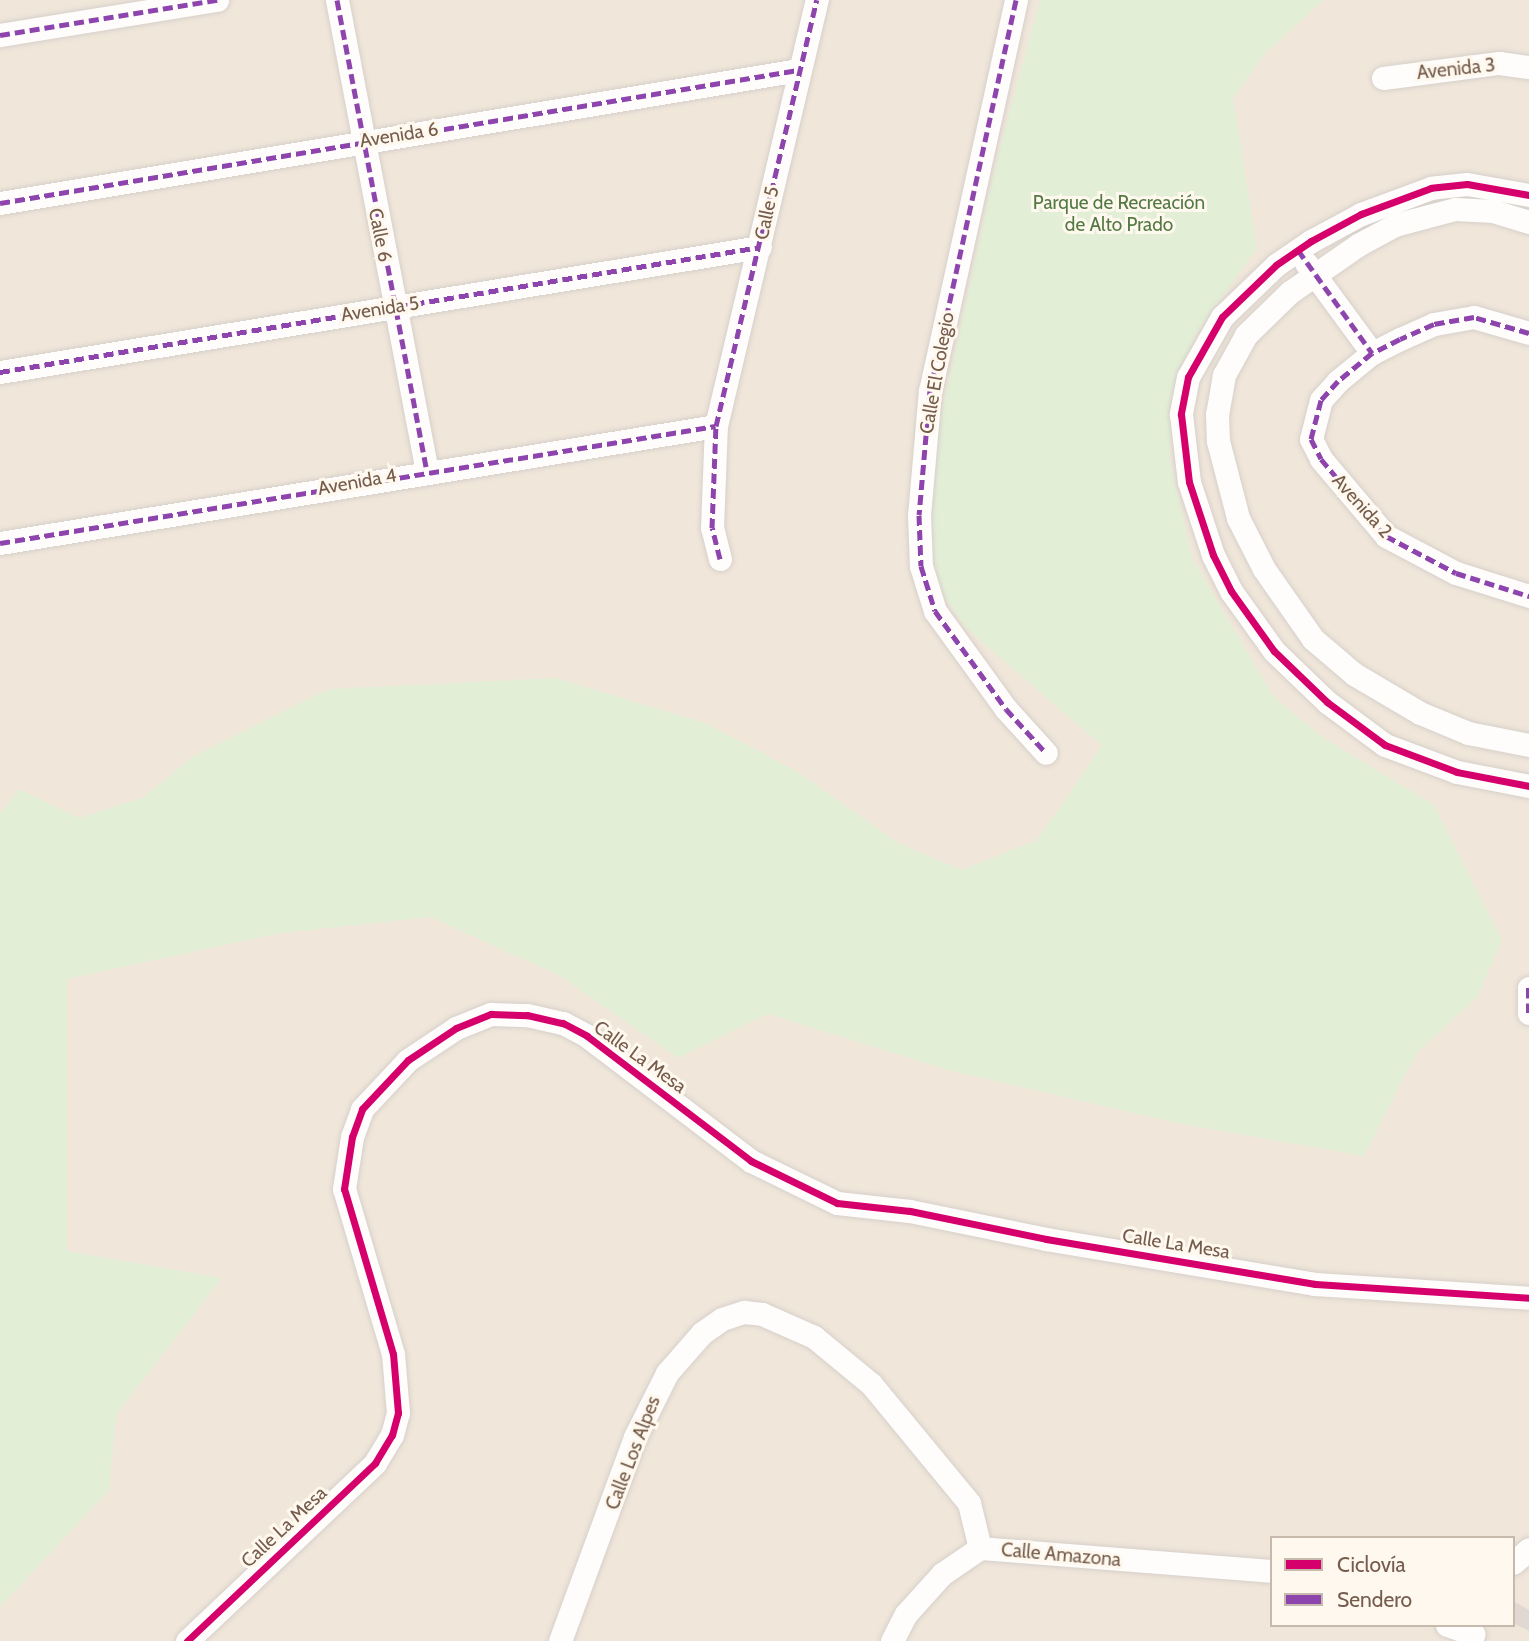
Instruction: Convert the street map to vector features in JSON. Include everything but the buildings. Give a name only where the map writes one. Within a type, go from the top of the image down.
[{"type":"street","points":[[0,35],[217,0]]},
{"type":"street","name":"Calle 6","points":[[337,0],[427,470]]},
{"type":"street","name":"Calle 5","points":[[720,559],[712,528],[716,426],[760,247],[798,70],[817,0]]},
{"type":"street","name":"Calle El Colegio","points":[[1016,0],[930,390],[920,502],[920,553],[936,611],[1006,709],[1046,753]]},
{"type":"street","name":"Avenida 3","points":[[1383,78],[1499,63],[1529,66]]},
{"type":"street","name":"Avenida 6","points":[[0,203],[798,70]]},
{"type":"street","points":[[1529,195],[1466,184],[1431,188],[1362,214],[1297,250],[1222,317],[1188,377],[1181,414],[1185,453],[1213,555],[1231,591],[1274,651],[1356,726],[1418,760],[1494,782],[1529,786]]},
{"type":"street","points":[[1529,222],[1483,209],[1436,211],[1395,225],[1314,274],[1246,335],[1224,375],[1219,395],[1218,441],[1238,518],[1297,620],[1354,674],[1420,713],[1468,733],[1529,745]]},
{"type":"street","name":"Avenida 5","points":[[0,372],[760,247]]},
{"type":"street","points":[[1297,250],[1372,353]]},
{"type":"street","name":"Avenida 2","points":[[1529,333],[1492,320],[1457,318],[1372,353],[1321,400],[1313,419],[1311,439],[1321,459],[1386,537],[1456,573],[1529,596]]},
{"type":"street","name":"Avenida 4","points":[[0,543],[427,470],[716,426]]},
{"type":"street","points":[[1529,988],[1529,1013]]},
{"type":"street","name":"Calle La Mesa","points":[[187,1641],[374,1463],[392,1436],[398,1413],[393,1353],[344,1189],[352,1137],[362,1109],[408,1060],[456,1028],[491,1014],[527,1015],[575,1030],[751,1161],[837,1203],[910,1211],[1046,1239],[1315,1284],[1529,1298]]},
{"type":"street","name":"Calle Los Alpes","points":[[560,1641],[635,1437],[667,1373],[702,1333],[722,1319],[744,1312],[762,1314],[814,1337],[871,1384],[970,1503],[980,1548]]},
{"type":"street","name":"Calle Amazona","points":[[892,1641],[906,1614],[942,1574],[980,1548],[1270,1571]]},
{"type":"street","points":[[1515,1561],[1529,1549]]},
{"type":"street","points":[[1453,1627],[1475,1634]]},
{"type":"shaded area","points":[[0,0],[1529,0],[1529,1641],[0,1641]]},
{"type":"green space","name":"Parque de Recreación de Alto Prado","points":[[1040,0],[1323,0],[1264,55],[1233,98],[1257,248],[1195,335],[1172,398],[1170,460],[1192,558],[1273,696],[1322,737],[1434,805],[1502,940],[1477,997],[1416,1054],[1364,1156],[1177,1123],[948,1070],[768,1014],[678,1058],[560,976],[431,917],[281,933],[67,979],[67,1251],[222,1278],[116,1415],[109,1490],[0,1607],[0,814],[18,789],[80,818],[144,797],[191,758],[329,689],[556,678],[705,723],[798,772],[900,844],[962,870],[1037,840],[1102,746],[964,626],[941,592],[930,541],[936,439],[997,158]]},
{"type":"marked path","points":[[0,35],[217,0]]},
{"type":"marked path","points":[[337,0],[427,470]]},
{"type":"marked path","points":[[720,559],[712,528],[716,426],[817,0]]},
{"type":"marked path","points":[[1016,0],[930,390],[919,515],[921,566],[935,611],[1006,709],[1046,753]]},
{"type":"marked path","points":[[0,203],[798,70]]},
{"type":"marked path","points":[[0,372],[760,247]]},
{"type":"marked path","points":[[1298,250],[1372,353]]},
{"type":"marked path","points":[[1529,333],[1474,317],[1434,324],[1400,339],[1372,353],[1338,381],[1321,400],[1311,439],[1321,459],[1386,536],[1456,573],[1529,596]]},
{"type":"marked path","points":[[0,543],[716,426]]},
{"type":"marked path","points":[[1529,988],[1529,1013]]},
{"type":"cycle path","points":[[1529,195],[1467,184],[1431,188],[1361,214],[1311,241],[1276,265],[1222,317],[1188,377],[1181,414],[1189,482],[1213,555],[1231,591],[1274,651],[1327,702],[1385,745],[1457,772],[1529,786]]},
{"type":"cycle path","points":[[187,1641],[375,1463],[392,1435],[398,1413],[393,1354],[344,1189],[352,1137],[362,1109],[408,1060],[456,1028],[491,1014],[527,1015],[563,1023],[587,1036],[751,1161],[837,1203],[910,1211],[1046,1239],[1315,1284],[1529,1298]]}]
